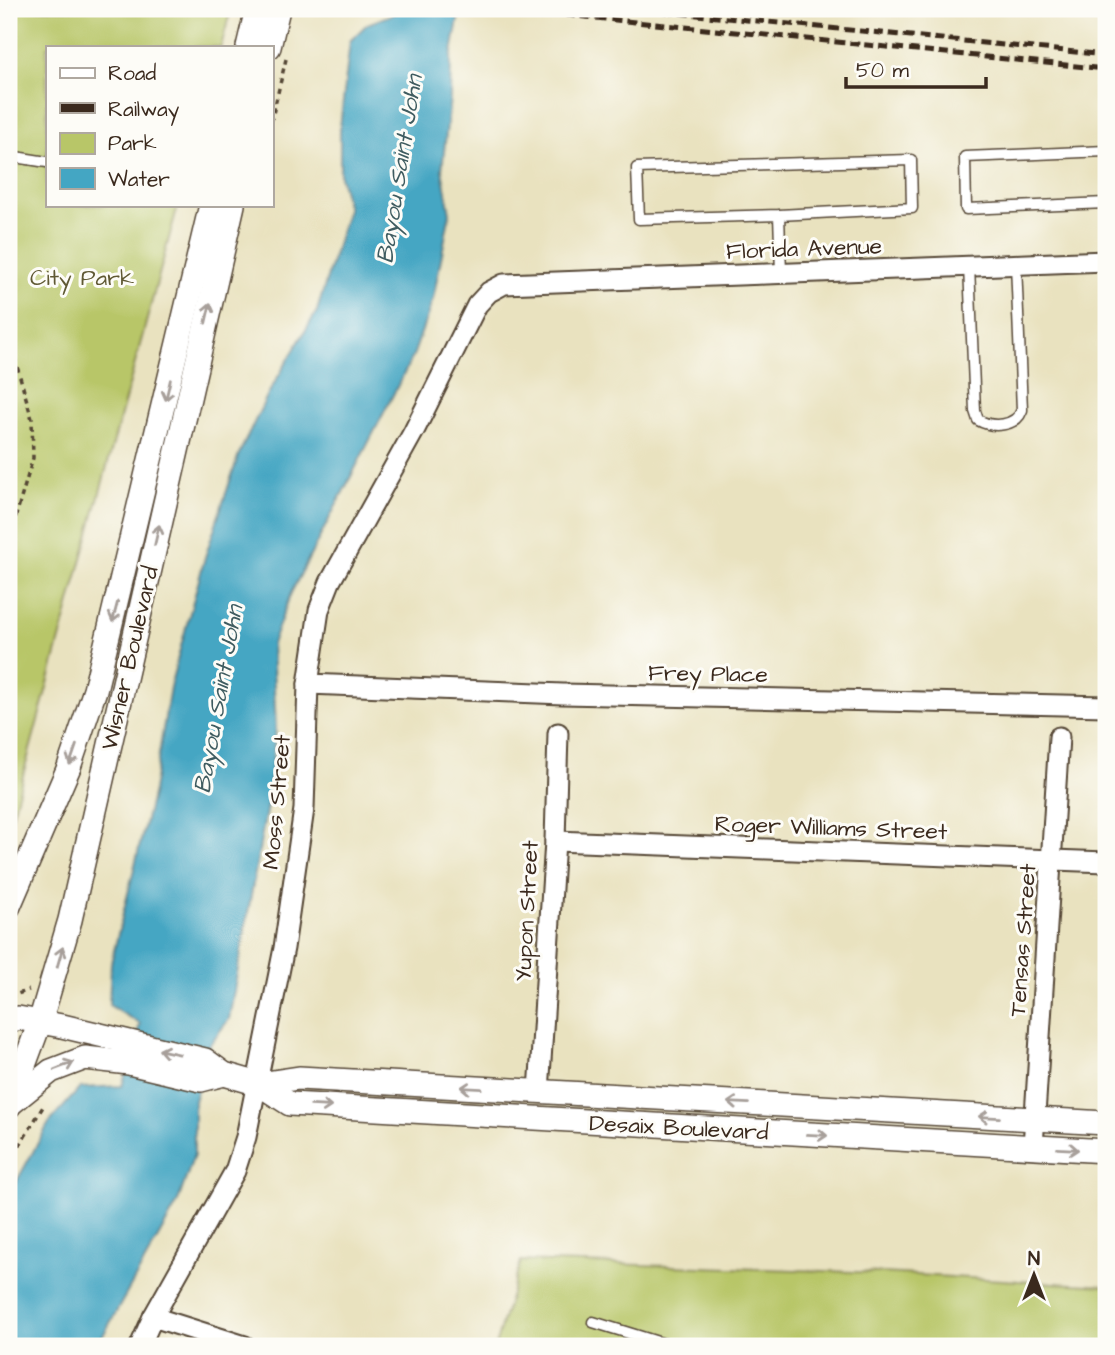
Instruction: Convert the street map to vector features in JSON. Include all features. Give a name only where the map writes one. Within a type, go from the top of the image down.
[{"type":"street","points":[[248,46],[257,9]]},
{"type":"street","points":[[278,9],[278,51]]},
{"type":"street","name":"Wisner Boulevard","points":[[9,906],[69,767],[95,690],[211,206]]},
{"type":"street","name":"Wisner Boulevard","points":[[9,1105],[40,1022],[70,920],[233,206]]},
{"type":"street","name":"Florida Avenue","points":[[504,284],[1106,261]]},
{"type":"street","name":"Moss Street","points":[[140,1346],[153,1317],[235,1171],[259,1084],[284,948],[304,809],[308,684],[319,610],[330,582],[414,431],[477,305],[489,292],[504,284]]},
{"type":"street","name":"Frey Place","points":[[308,684],[563,694],[1106,706]]},
{"type":"street","name":"Yupon Street","points":[[539,1092],[555,841],[558,733]]},
{"type":"street","name":"Tensas Street","points":[[1033,1147],[1059,737]]},
{"type":"street","name":"Roger Williams Street","points":[[555,841],[1106,862]]},
{"type":"street","name":"Desaix Boulevard","points":[[9,1021],[18,1018],[40,1022],[130,1054],[259,1084],[290,1104],[1106,1151]]},
{"type":"street","name":"Desaix Boulevard","points":[[9,1105],[51,1071],[85,1058],[130,1054]]},
{"type":"street","name":"Desaix Boulevard","points":[[259,1084],[299,1078],[1106,1123]]},
{"type":"street","points":[[538,1119],[539,1092]]},
{"type":"street","points":[[153,1317],[245,1346]]},
{"type":"lane","points":[[1106,151],[965,157],[967,209],[1106,203]]},
{"type":"lane","points":[[9,156],[46,162]]},
{"type":"lane","points":[[911,160],[912,208],[779,215],[639,219],[637,168],[911,160]]},
{"type":"lane","points":[[779,215],[781,273]]},
{"type":"lane","points":[[970,266],[975,411],[978,421],[985,425],[1012,423],[1022,410],[1016,264]]},
{"type":"lane","points":[[593,1322],[671,1346]]},
{"type":"path","points":[[273,102],[278,51]]},
{"type":"path","points":[[9,338],[32,419],[33,458],[9,539]]},
{"type":"green space","name":"City Park","points":[[9,9],[231,9],[221,46],[46,46],[46,206],[178,206],[9,827]]},
{"type":"green space","points":[[521,1261],[883,1273],[1106,1286],[1106,1346],[495,1346]]},
{"type":"water","name":"Bayou Saint John","points":[[406,9],[460,9],[451,58],[450,98],[442,170],[450,213],[433,299],[413,356],[291,593],[272,644],[276,729],[268,800],[229,1019],[210,1044],[194,1101],[194,1155],[177,1204],[97,1346],[9,1346],[9,1195],[49,1123],[80,1088],[122,1086],[140,1024],[109,1005],[111,963],[153,791],[170,687],[205,557],[239,454],[268,394],[317,311],[348,209],[340,177],[340,127],[350,41],[367,24]]},
{"type":"railway","points":[[506,9],[1106,69]]},
{"type":"railway","points":[[635,9],[1106,55]]}]
